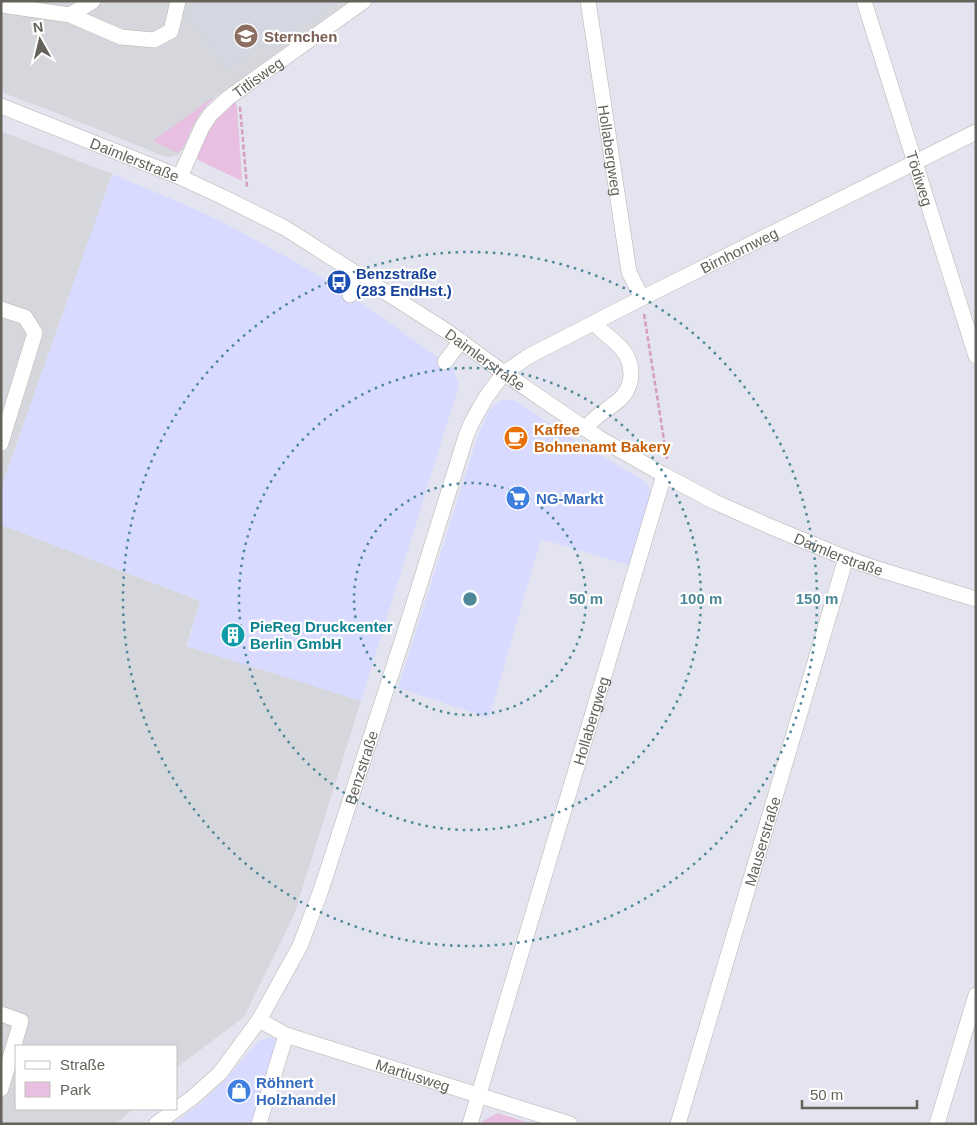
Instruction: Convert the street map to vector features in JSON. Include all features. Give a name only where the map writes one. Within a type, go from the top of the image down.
[{"type":"street","points":[[67,10],[93,1]]},
{"type":"street","points":[[1,5],[67,10],[121,37],[154,40],[171,31],[178,1]]},
{"type":"street","name":"Titlisweg","points":[[180,177],[202,127],[210,115],[228,98],[364,1]]},
{"type":"street","name":"Hollabergweg","points":[[588,1],[629,272],[643,305]]},
{"type":"street","name":"Tödiweg","points":[[864,1],[976,356]]},
{"type":"street","name":"Daimlerstraße","points":[[1,106],[180,177],[285,228],[439,325],[504,373],[599,438],[715,502],[762,524],[846,558],[976,599]]},
{"type":"street","name":"Birnhornweg","points":[[504,373],[529,356],[594,323],[643,305],[976,132]]},
{"type":"street","points":[[350,295],[361,277]]},
{"type":"street","points":[[1,309],[25,317],[35,333],[1,443]]},
{"type":"street","points":[[585,429],[625,394],[630,383],[631,369],[621,348],[594,323]]},
{"type":"street","points":[[445,362],[461,341]]},
{"type":"street","name":"Benzstraße","points":[[178,1108],[220,1073],[259,1020],[300,946],[321,890],[466,436],[486,398],[504,373]]},
{"type":"street","name":"Hollabergweg","points":[[470,1124],[664,475]]},
{"type":"street","name":"Mauserstraße","points":[[678,1124],[846,558]]},
{"type":"street","points":[[937,1124],[976,995]]},
{"type":"street","points":[[1,1014],[21,1021],[1,1089]]},
{"type":"street","name":"Martiusweg","points":[[259,1020],[286,1035],[570,1124]]},
{"type":"street","points":[[259,1124],[286,1035]]},
{"type":"street","name":"Benzstraße","points":[[156,1124],[175,1110]]},
{"type":"path","points":[[238,91],[247,187]]},
{"type":"path","points":[[643,305],[666,455],[664,475]]},
{"type":"shaded area","points":[[1,1],[350,1],[210,102],[199,116],[184,148],[178,155],[170,157],[163,156],[1,92]]},
{"type":"shaded area","name":"Sternchen","points":[[191,1],[340,1],[270,50],[265,43],[227,70],[197,29],[189,22]]},
{"type":"shaded area","points":[[1,131],[112,174],[1,488]]},
{"type":"shaded area","points":[[112,174],[224,223],[296,262],[350,295],[453,368],[459,385],[361,701],[187,647],[200,601],[1,525],[1,488]]},
{"type":"shaded area","points":[[503,400],[516,401],[558,430],[642,480],[648,486],[651,494],[629,565],[541,539],[489,718],[398,688],[476,441],[488,413],[494,405]]},
{"type":"shaded area","points":[[1,525],[200,601],[186,646],[361,701],[294,915],[244,1017],[178,1066],[178,1045],[15,1045],[15,1110],[132,1110],[121,1120],[113,1124],[1,1124]]},
{"type":"shaded area","name":"Röhnert Holzhandel","points":[[274,1037],[277,1039],[253,1124],[174,1124],[201,1103],[227,1078],[258,1041]]},
{"type":"green space","points":[[212,98],[197,119],[184,146],[178,153],[153,141]]},
{"type":"green space","points":[[235,102],[237,106],[242,181],[198,160],[200,149],[216,120]]},
{"type":"green space","points":[[498,1113],[531,1124],[482,1124],[483,1121]]},
{"type":"place","name":"Sternchen","points":[[246,36]]},
{"type":"place","name":"Benzstraße (283 EndHst.)","points":[[339,282]]},
{"type":"place","name":"Kaffee Bohnenamt Bakery","points":[[516,438]]},
{"type":"place","name":"NG-Markt","points":[[518,498]]},
{"type":"place","name":"PieReg Druckcenter Berlin GmbH","points":[[233,635]]},
{"type":"place","name":"Röhnert Holzhandel","points":[[239,1091]]}]
